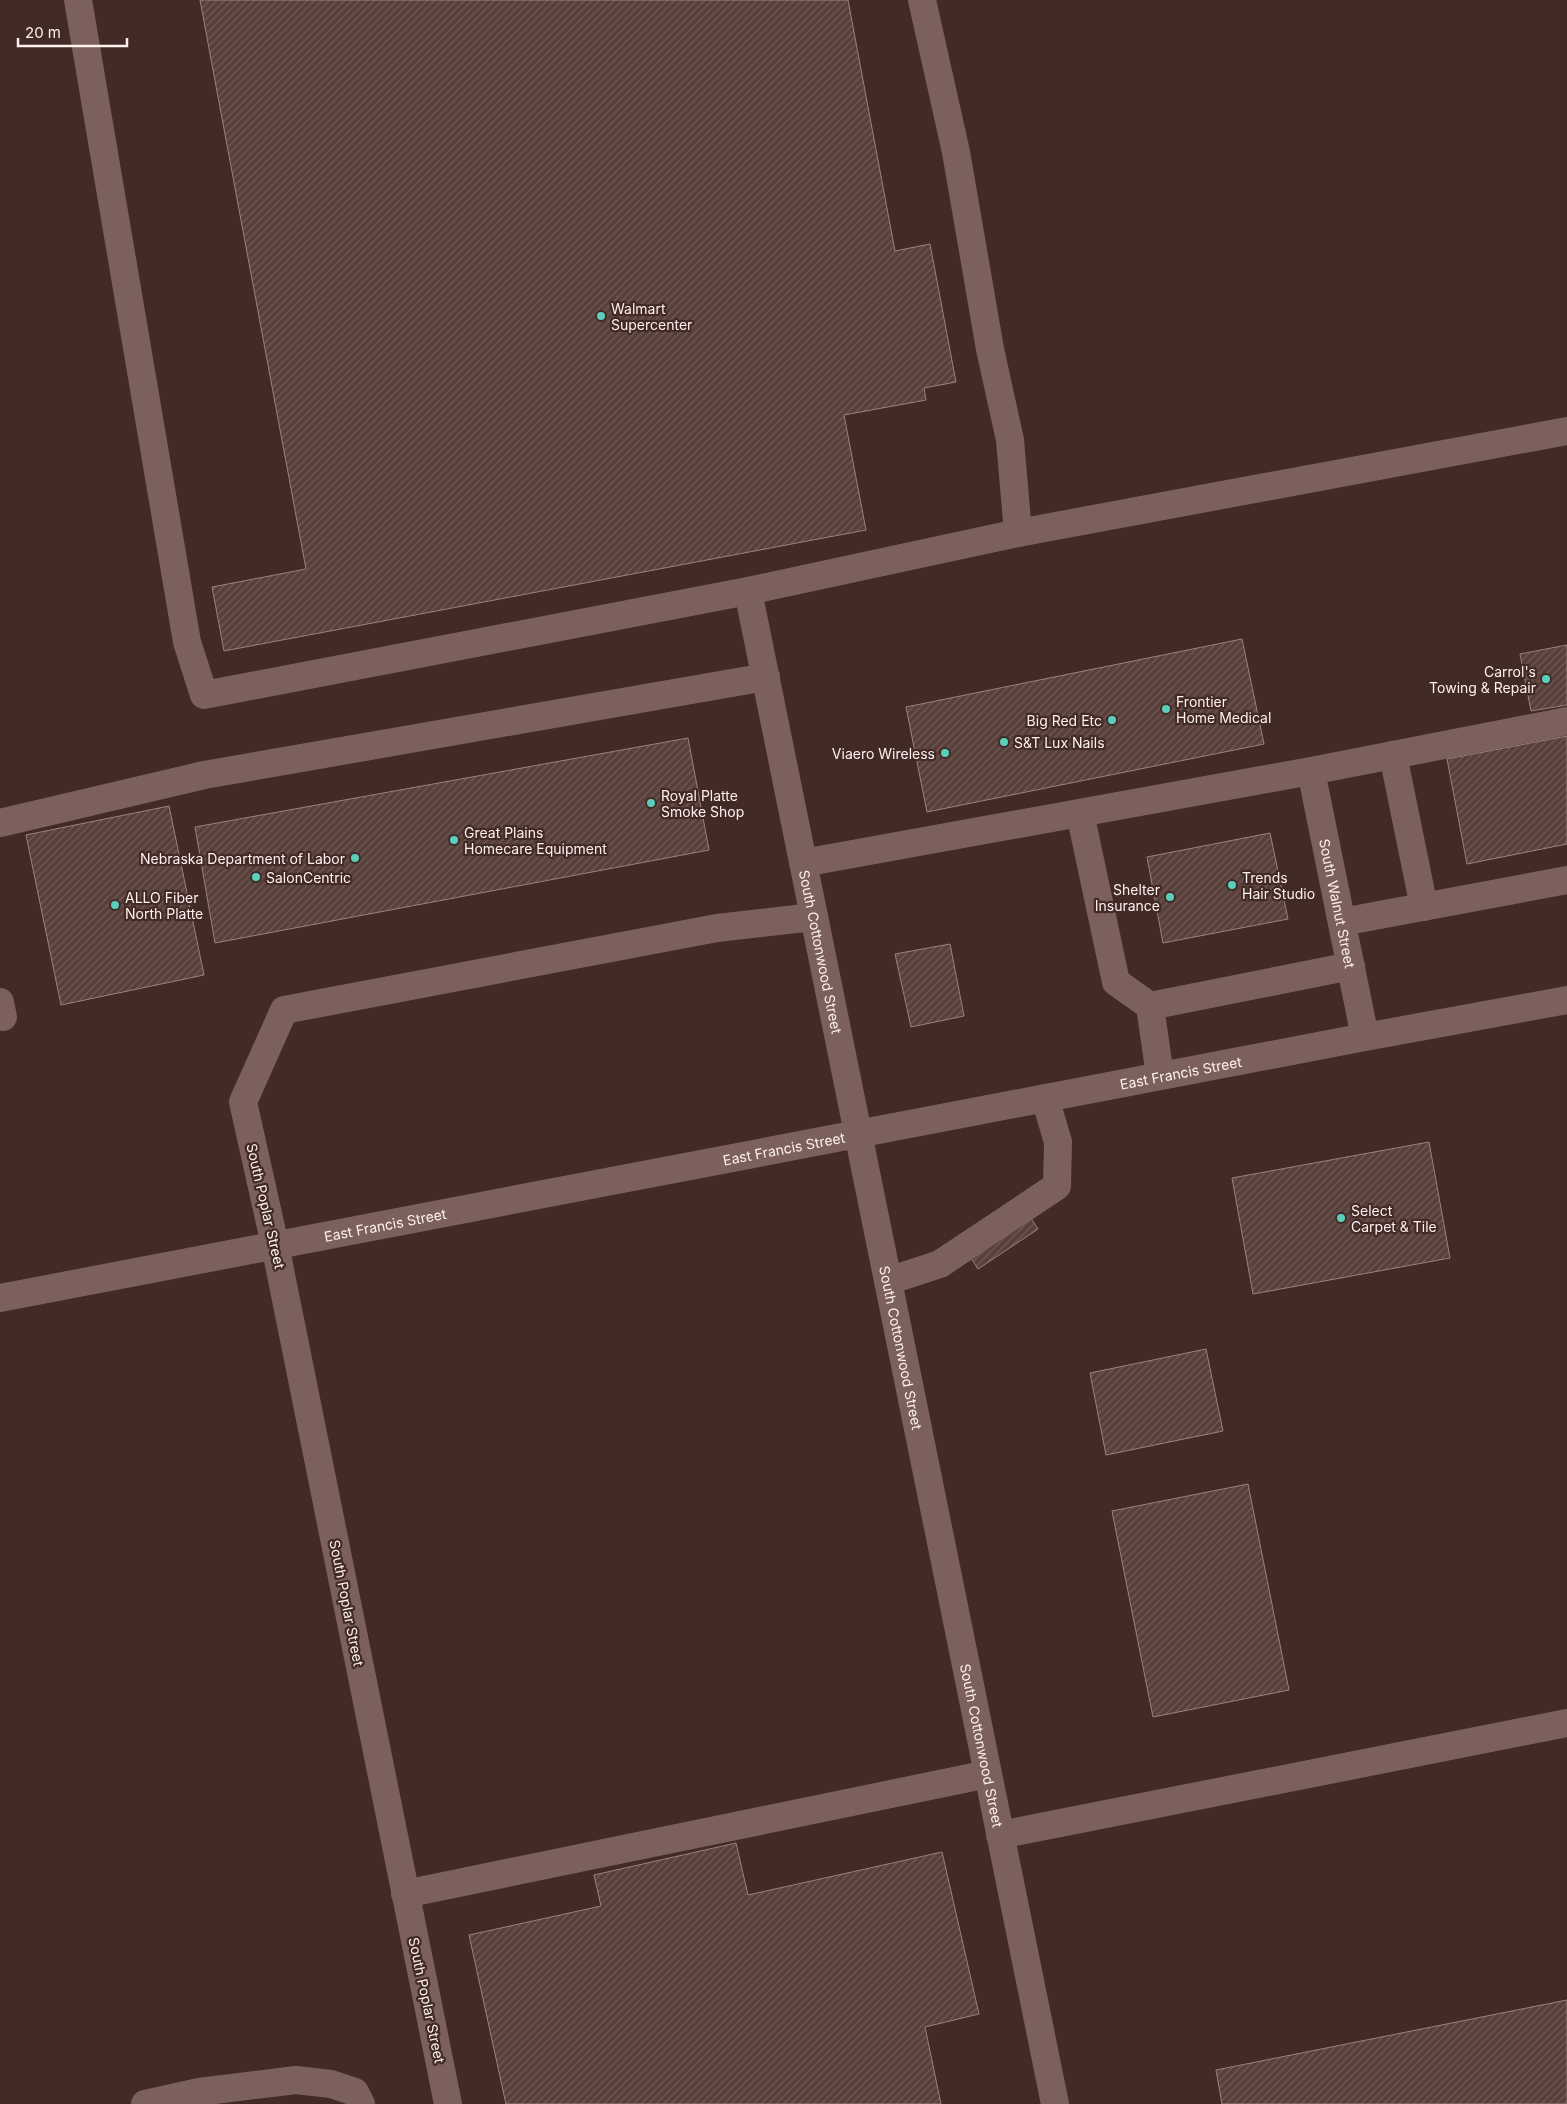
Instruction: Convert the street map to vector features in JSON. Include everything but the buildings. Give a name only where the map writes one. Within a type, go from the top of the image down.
[{"type":"street","points":[[78,0],[187,642],[204,695],[748,591],[1018,533],[1567,431]]},
{"type":"street","points":[[922,0],[956,152],[987,330],[1010,440],[1018,533]]},
{"type":"street","name":"South Cottonwood Street","points":[[748,591],[1055,2104]]},
{"type":"street","points":[[0,824],[204,776],[766,677]]},
{"type":"street","points":[[803,863],[1311,771],[1567,721]]},
{"type":"street","points":[[1393,755],[1424,907]]},
{"type":"street","name":"South Walnut Street","points":[[1311,771],[1365,1037]]},
{"type":"street","points":[[1080,813],[1116,982],[1150,1006],[1351,966]]},
{"type":"street","points":[[1342,922],[1567,880]]},
{"type":"street","name":"South Poplar Street","points":[[448,2104],[276,1245],[243,1102],[284,1010],[717,928],[814,917]]},
{"type":"street","name":"East Francis Street","points":[[0,1298],[1567,1000]]},
{"type":"street","points":[[1150,1006],[1160,1076]]},
{"type":"street","points":[[888,1281],[940,1264],[1057,1186],[1058,1142],[1045,1098]]},
{"type":"street","points":[[1000,1835],[1567,1724]]},
{"type":"street","points":[[405,1894],[988,1774]]},
{"type":"street","points":[[145,2104],[199,2092],[296,2080],[331,2084],[355,2092],[361,2104]]},
{"type":"place","name":"Walmart Supercenter","points":[[601,316]]},
{"type":"place","name":"Carrol's Towing & Repair","points":[[1546,679]]},
{"type":"place","name":"Frontier Home Medical","points":[[1166,709]]},
{"type":"place","name":"Big Red Etc","points":[[1112,720]]},
{"type":"place","name":"S&T Lux Nails","points":[[1004,742]]},
{"type":"place","name":"Viaero Wireless","points":[[945,753]]},
{"type":"place","name":"Royal Platte Smoke Shop","points":[[651,803]]},
{"type":"place","name":"Great Plains Homecare Equipment","points":[[454,840]]},
{"type":"place","name":"Nebraska Department of Labor","points":[[355,858]]},
{"type":"place","name":"SalonCentric","points":[[256,877]]},
{"type":"place","name":"Trends Hair Studio","points":[[1232,885]]},
{"type":"place","name":"Shelter Insurance","points":[[1170,897]]},
{"type":"place","name":"ALLO Fiber North Platte","points":[[115,905]]},
{"type":"place","name":"Select Carpet & Tile","points":[[1341,1218]]}]
